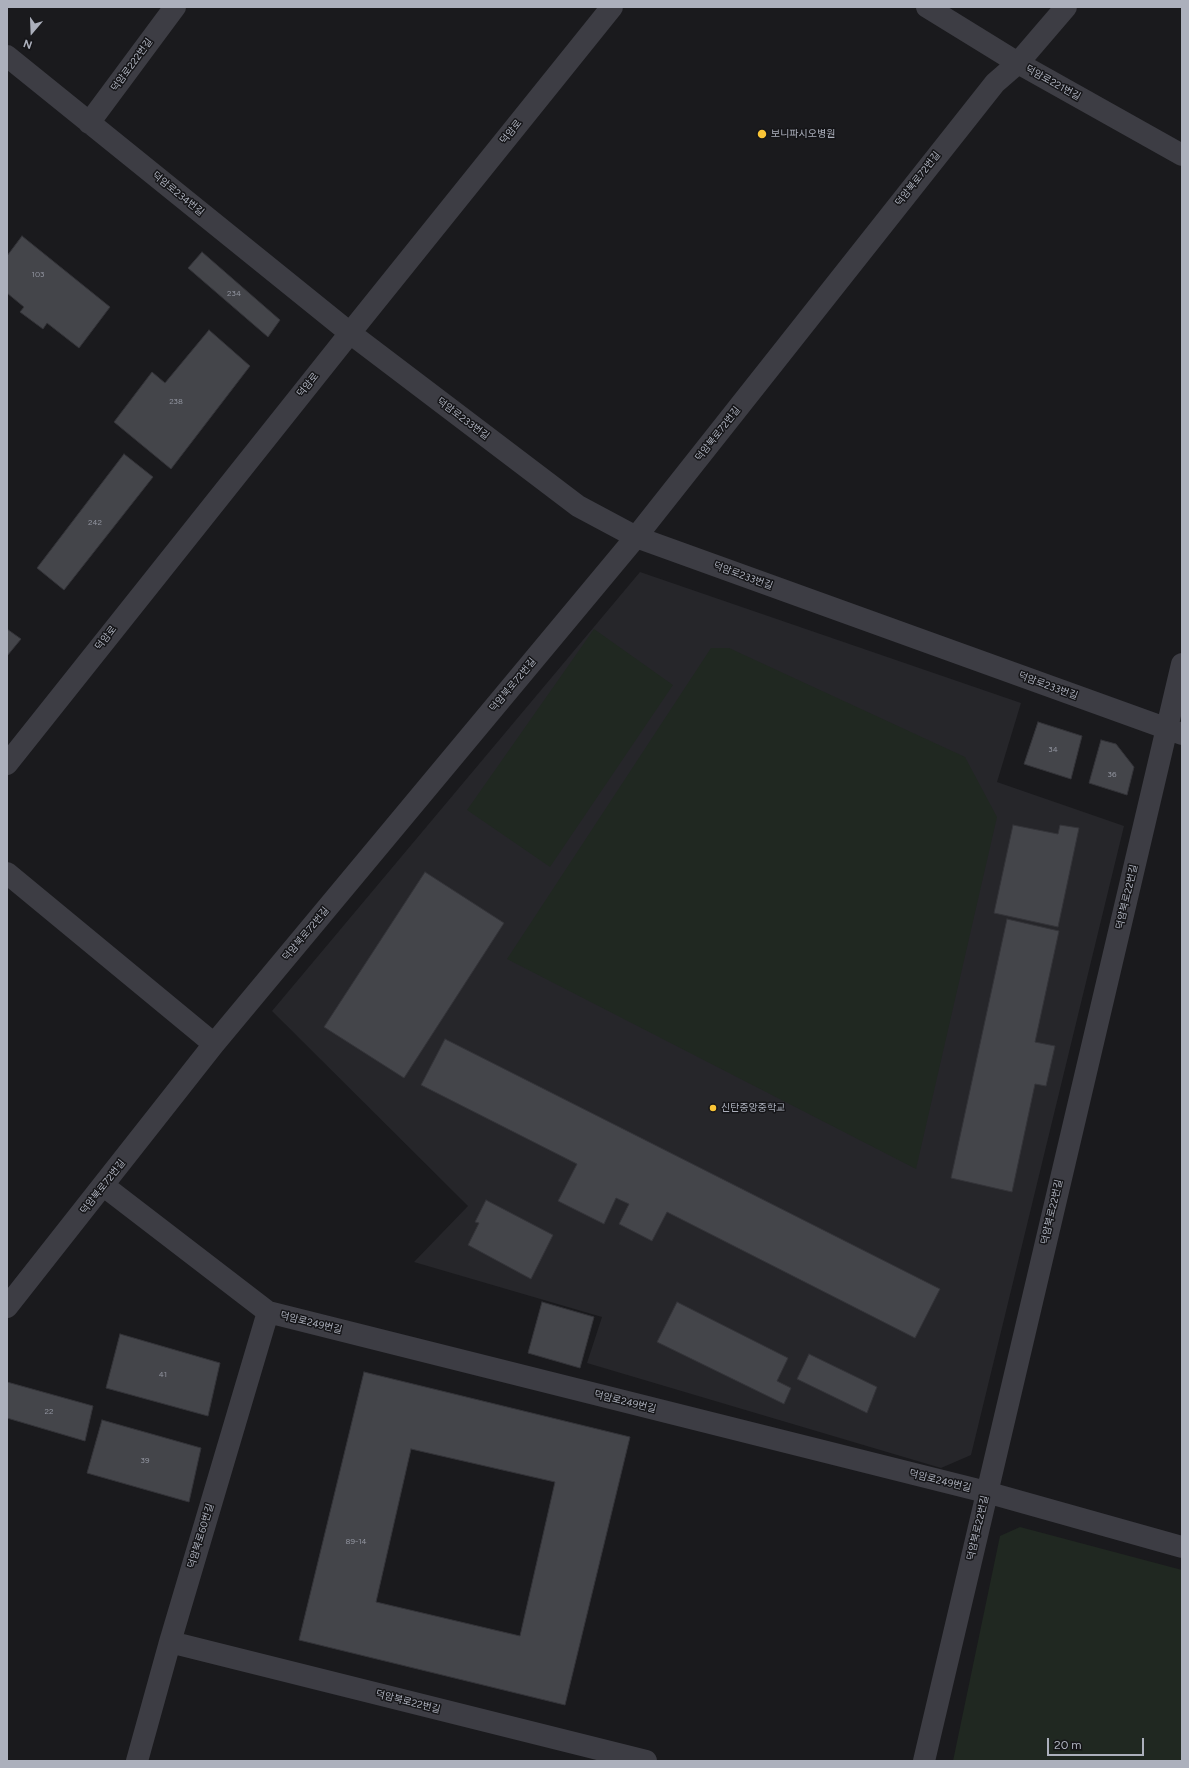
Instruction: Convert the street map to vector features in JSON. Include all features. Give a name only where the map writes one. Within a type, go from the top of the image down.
[{"type":"street","name":"덕암로222번길","points":[[89,123],[175,7]]},
{"type":"street","name":"덕암로","points":[[7,764],[612,7]]},
{"type":"street","name":"덕암로221번길","points":[[927,7],[1018,63],[1182,155]]},
{"type":"street","name":"덕암북로72번길","points":[[7,1307],[104,1186],[214,1044],[636,537],[995,82],[1018,63],[1066,7]]},
{"type":"street","name":"덕암로234번길","points":[[7,56],[350,333]]},
{"type":"street","name":"덕암로233번길","points":[[350,333],[578,506],[636,537],[1174,732]]},
{"type":"street","name":"덕암북로22번길","points":[[924,1761],[986,1492],[1174,732],[1182,664]]},
{"type":"street","points":[[7,873],[214,1044]]},
{"type":"street","name":"덕암로249번길","points":[[104,1186],[268,1312],[986,1492],[1182,1547]]},
{"type":"street","name":"덕암북로60번길","points":[[137,1761],[170,1642],[268,1312]]},
{"type":"street","name":"덕암북로22번길","points":[[170,1642],[646,1761]]},
{"type":"shaded area","name":"신탄중앙중학교","points":[[640,572],[1021,703],[997,782],[1124,826],[971,1455],[941,1468],[587,1363],[602,1317],[414,1262],[468,1206],[272,1011]]},
{"type":"shaded area","points":[[594,629],[673,685],[550,867],[467,810]]},
{"type":"shaded area","points":[[711,648],[729,648],[965,757],[997,817],[916,1169],[507,959]]},
{"type":"shaded area","points":[[1020,1527],[1182,1570],[1182,1761],[953,1761],[1000,1536]]},
{"type":"building","points":[[22,236],[110,307],[79,348],[47,323],[43,329],[20,312],[24,307],[7,293],[7,256]]},
{"type":"building","points":[[202,252],[280,320],[268,337],[188,268]]},
{"type":"building","points":[[209,330],[250,366],[171,469],[114,422],[152,372],[165,383]]},
{"type":"building","points":[[124,454],[153,477],[64,590],[37,568]]},
{"type":"building","points":[[7,629],[21,639],[7,656]]},
{"type":"building","points":[[1038,722],[1082,736],[1071,779],[1024,764]]},
{"type":"building","points":[[1101,740],[1116,744],[1134,767],[1127,795],[1089,783]]},
{"type":"building","points":[[1013,825],[1058,834],[1060,825],[1079,828],[1058,927],[994,913]]},
{"type":"building","points":[[425,872],[504,923],[404,1078],[324,1027]]},
{"type":"building","points":[[1007,919],[1059,931],[1035,1042],[1055,1046],[1046,1086],[1035,1084],[1012,1192],[951,1178]]},
{"type":"building","points":[[445,1039],[940,1289],[915,1338],[667,1212],[652,1241],[619,1224],[629,1204],[616,1198],[604,1224],[558,1201],[577,1164],[421,1085]]},
{"type":"building","points":[[486,1200],[553,1235],[531,1279],[468,1245],[479,1223],[475,1222]]},
{"type":"building","points":[[542,1302],[594,1317],[580,1368],[528,1353]]},
{"type":"building","points":[[677,1302],[788,1358],[777,1381],[791,1388],[784,1404],[657,1342]]},
{"type":"building","points":[[120,1334],[220,1363],[208,1416],[106,1388]]},
{"type":"building","points":[[809,1354],[877,1387],[867,1413],[797,1379]]},
{"type":"building","points":[[364,1372],[630,1437],[565,1705],[299,1640]],"holes":[[[411,1449],[555,1482],[520,1636],[376,1602]]]},
{"type":"building","points":[[7,1382],[93,1406],[85,1441],[7,1418]]},
{"type":"building","points":[[102,1420],[201,1448],[189,1502],[87,1473]]},
{"type":"place","name":"보니파시오병원","points":[[762,134]]},
{"type":"place","name":"신탄중앙중학교","points":[[713,1108]]}]
